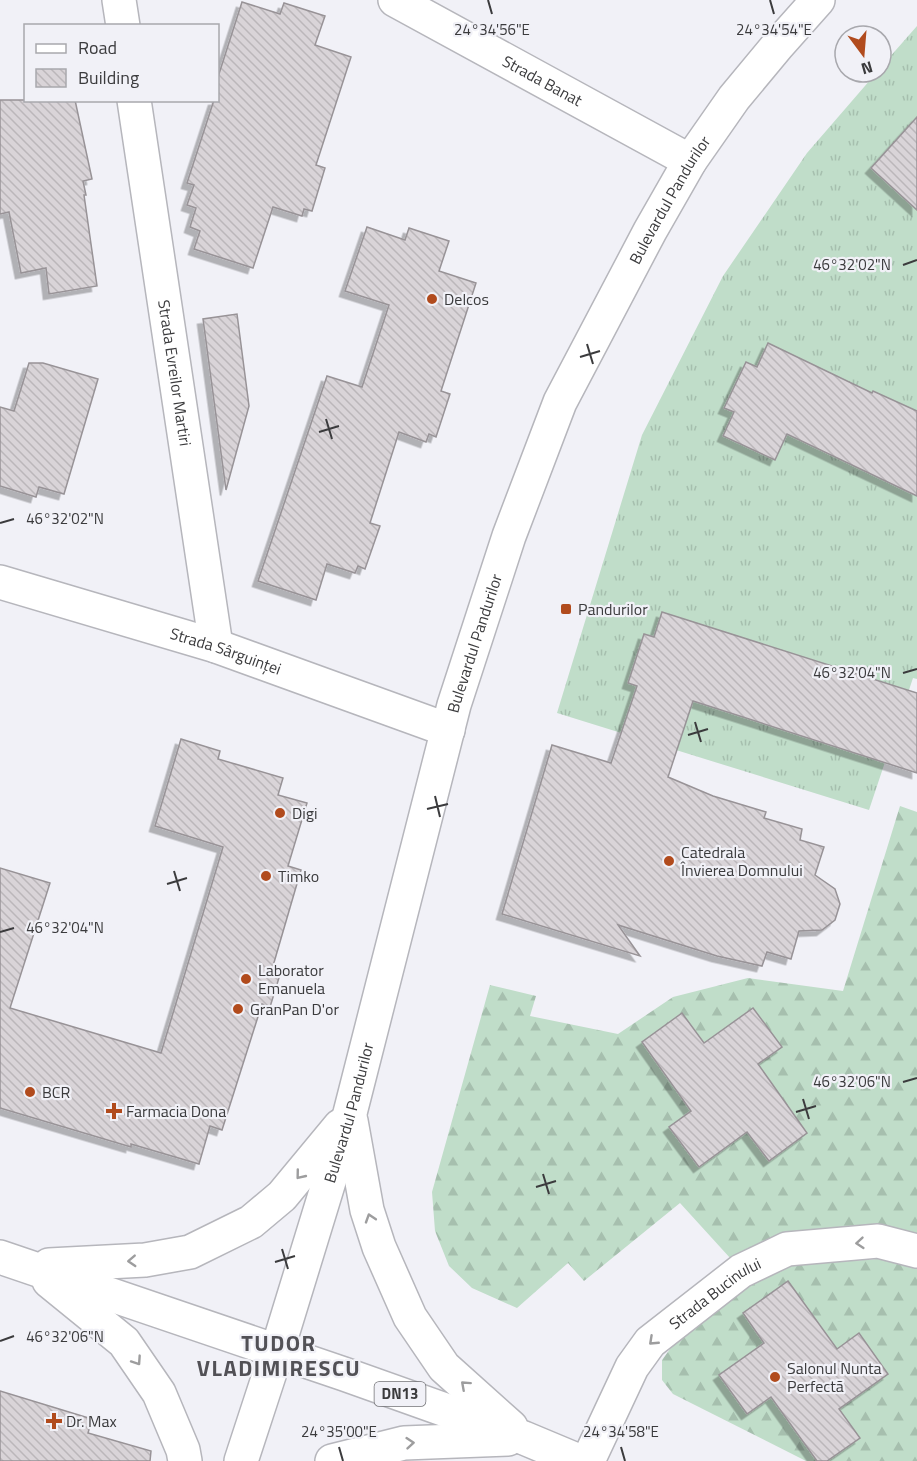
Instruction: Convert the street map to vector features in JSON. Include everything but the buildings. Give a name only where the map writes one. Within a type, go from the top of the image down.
[{"type":"main road","points":[[119,0],[123,24]]},
{"type":"main road","name":"Strada Banat","points":[[395,0],[690,161]]},
{"type":"main road","name":"Bulevardul Pandurilor","points":[[241,1461],[350,1113],[448,729],[509,536],[560,402],[650,231],[690,161],[734,98],[818,0]]},
{"type":"main road","name":"Strada Evreilor Martiri","points":[[134,102],[216,646]]},
{"type":"main road","name":"Strada Sârguinței","points":[[0,582],[216,646],[448,729]]},
{"type":"main road","points":[[31,1266],[145,1260],[190,1252],[251,1222],[282,1196],[350,1113]]},
{"type":"main road","points":[[350,1113],[367,1210],[410,1317],[444,1367],[524,1438]]},
{"type":"main road","name":"Strada Bucinului","points":[[588,1461],[632,1367],[650,1342],[741,1271],[787,1249],[878,1241],[917,1251]]},
{"type":"main road","name":"DN13","points":[[0,1257],[524,1438],[579,1461]]},
{"type":"main road","points":[[31,1266],[124,1342],[159,1394],[183,1450],[185,1461]]},
{"type":"main road","points":[[332,1461],[404,1443],[524,1438]]},
{"type":"green space","points":[[917,26],[917,679],[913,678],[869,810],[557,713],[642,435],[723,276],[807,153],[867,84],[893,84],[893,53]]},
{"type":"green space","points":[[900,806],[917,812],[917,1234],[880,1224],[781,1233],[731,1259],[680,1203],[584,1281],[568,1263],[517,1308],[472,1288],[449,1266],[435,1231],[432,1192],[490,985],[536,996],[530,1016],[618,1034],[673,997],[748,978],[843,991]]},
{"type":"green space","points":[[878,1259],[917,1269],[917,1461],[806,1461],[673,1394],[662,1380],[662,1360],[673,1345],[750,1286],[792,1265]]},
{"type":"place","name":"Delcos","points":[[432,299]]},
{"type":"place","name":"Pandurilor","points":[[566,609]]},
{"type":"place","name":"Digi","points":[[280,813]]},
{"type":"place","name":"Catedrala Învierea Domnului","points":[[669,861]]},
{"type":"place","name":"Timko","points":[[266,876]]},
{"type":"place","name":"Laborator Emanuela","points":[[246,979]]},
{"type":"place","name":"GranPan D'or","points":[[238,1009]]},
{"type":"place","name":"BCR","points":[[30,1092]]},
{"type":"place","name":"Farmacia Dona","points":[[114,1111]]},
{"type":"place","name":"Salonul Nunta Perfectă","points":[[775,1377]]},
{"type":"place","name":"Dr. Max","points":[[54,1421]]},
{"type":"district","name":"TUDOR VLADIMIRESCU","points":[[279,1356]]}]
